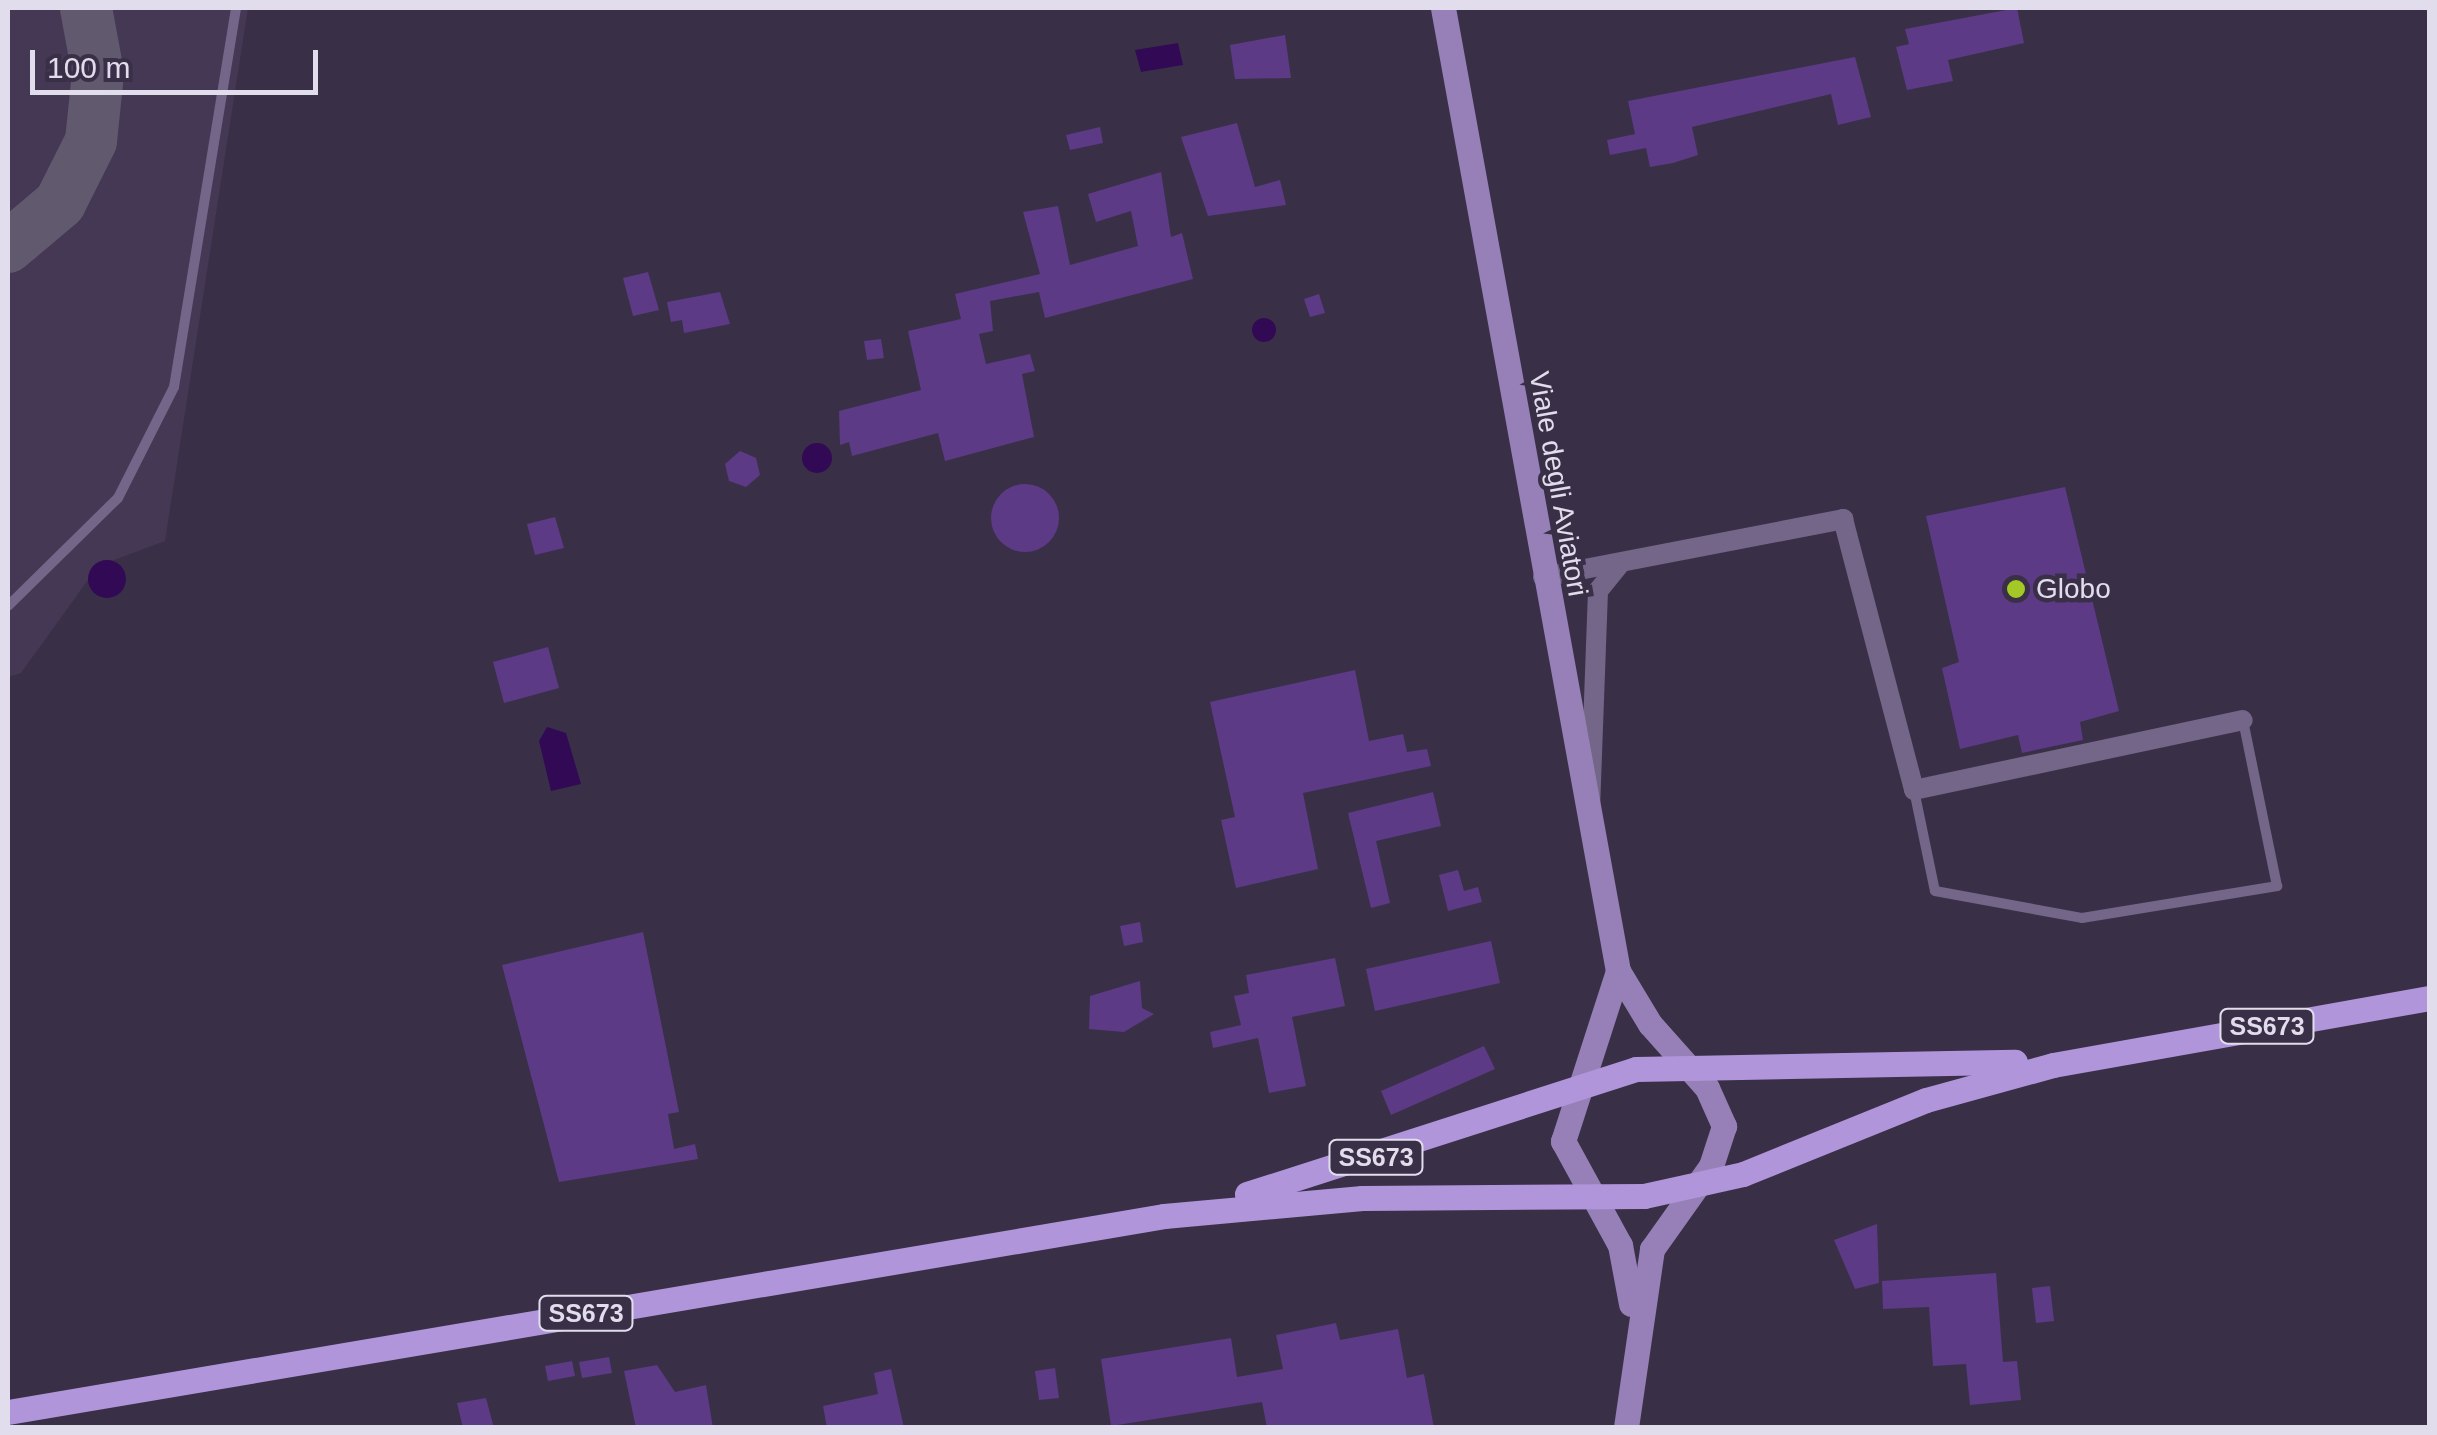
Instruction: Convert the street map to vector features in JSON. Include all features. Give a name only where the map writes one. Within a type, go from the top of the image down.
[{"type":"main road","name":"Viale degli Aviatori","points":[[1443,8],[1618,971],[1687,1064]]},
{"type":"main road","name":"Viale degli Aviatori","points":[[1582,1080],[1618,971]]},
{"type":"main road","name":"SS673","points":[[8,1412],[1164,1216],[1362,1198],[1592,1200],[1697,1187],[1926,1100],[2105,1053],[2430,998]]},
{"type":"main road","name":"SS673","points":[[1164,1216],[1368,1160],[1582,1080],[1687,1064],[1910,1068],[2105,1053]]},
{"type":"main road","points":[[1626,1428],[1633,1346],[1652,1249],[1697,1187],[1724,1126],[1687,1064]]},
{"type":"main road","points":[[1582,1080],[1563,1142],[1627,1264],[1633,1346]]},
{"type":"street","name":"Viale degli Aviatori","points":[[1622,562],[1843,519],[1914,790]]},
{"type":"street","points":[[1544,577],[1622,562]]},
{"type":"street","points":[[1590,811],[1598,590],[1622,562]]},
{"type":"street","points":[[1914,790],[2243,720]]},
{"type":"lane","points":[[8,606],[118,498],[174,387],[236,8]]},
{"type":"lane","points":[[1914,790],[1935,891],[2082,918],[2278,886],[2243,720]]},
{"type":"shaded area","points":[[8,8],[248,8],[165,541],[98,566],[21,673],[8,677]]},
{"type":"shaded area","points":[[1178,43],[1183,65],[1141,72],[1135,50]]},
{"type":"shaded area","points":[[1264,318],[1276,330],[1264,342],[1252,330]]},
{"type":"shaded area","points":[[817,443],[828,447],[832,458],[828,469],[817,473],[806,469],[802,458],[806,447]]},
{"type":"shaded area","points":[[107,560],[120,566],[126,579],[120,592],[107,598],[94,592],[88,579],[94,566]]},
{"type":"shaded area","points":[[547,727],[566,733],[581,784],[551,791],[539,741]]},
{"type":"building","points":[[2017,8],[2024,43],[1948,60],[1953,81],[1907,90],[1896,47],[1909,44],[1905,29]]},
{"type":"building","points":[[1285,35],[1291,78],[1235,79],[1230,45]]},
{"type":"building","points":[[1855,57],[1871,117],[1838,125],[1831,94],[1692,127],[1698,155],[1673,163],[1650,167],[1646,148],[1610,155],[1607,140],[1635,134],[1628,101]]},
{"type":"building","points":[[1237,123],[1255,187],[1280,180],[1286,205],[1208,216],[1181,137]]},
{"type":"building","points":[[1100,127],[1103,143],[1070,150],[1066,135]]},
{"type":"building","points":[[1161,172],[1171,237],[1182,233],[1193,279],[1045,318],[1039,292],[990,301],[993,331],[979,334],[986,364],[1030,354],[1035,371],[1022,374],[1034,437],[945,461],[938,433],[852,456],[849,442],[840,445],[839,411],[921,390],[908,331],[961,319],[955,294],[1040,274],[1023,212],[1058,206],[1070,265],[1138,246],[1131,211],[1096,222],[1088,194]]},
{"type":"building","points":[[648,272],[659,310],[633,316],[623,278]]},
{"type":"building","points":[[720,292],[730,324],[684,333],[682,320],[671,322],[667,302]]},
{"type":"building","points":[[1319,294],[1325,313],[1310,317],[1304,299]]},
{"type":"building","points":[[881,339],[884,358],[867,360],[864,341]]},
{"type":"building","points":[[740,451],[756,458],[760,475],[746,487],[729,481],[725,464]]},
{"type":"building","points":[[1025,484],[1049,494],[1059,518],[1049,542],[1025,552],[1001,542],[991,518],[1001,494]]},
{"type":"building","name":"Globo","points":[[2065,487],[2119,711],[2080,722],[2083,740],[2022,753],[2018,735],[1960,749],[1942,668],[1959,662],[1926,516]]},
{"type":"building","points":[[555,517],[564,548],[535,555],[527,524]]},
{"type":"building","points":[[548,647],[559,688],[504,703],[493,662]]},
{"type":"building","points":[[1355,670],[1369,741],[1403,734],[1407,752],[1427,749],[1431,766],[1303,793],[1318,869],[1236,888],[1221,820],[1235,817],[1210,702]]},
{"type":"building","points":[[1433,792],[1441,826],[1376,841],[1390,903],[1371,908],[1348,813]]},
{"type":"building","points":[[1458,870],[1464,891],[1478,887],[1482,902],[1448,911],[1439,875]]},
{"type":"building","points":[[1140,922],[1143,942],[1124,946],[1120,926]]},
{"type":"building","points":[[643,932],[679,1112],[668,1114],[674,1149],[695,1144],[698,1159],[559,1182],[502,965]]},
{"type":"building","points":[[1491,941],[1500,983],[1375,1011],[1366,969]]},
{"type":"building","points":[[1335,958],[1345,1006],[1292,1017],[1306,1086],[1269,1093],[1258,1038],[1213,1048],[1210,1032],[1241,1025],[1234,996],[1249,993],[1246,975]]},
{"type":"building","points":[[1140,981],[1142,1008],[1154,1014],[1124,1032],[1089,1029],[1090,996]]},
{"type":"building","points":[[1484,1046],[1495,1069],[1391,1115],[1381,1091]]},
{"type":"building","points":[[1877,1224],[1879,1283],[1855,1289],[1834,1240]]},
{"type":"building","points":[[1996,1273],[2003,1362],[2017,1361],[2021,1400],[1970,1405],[1966,1364],[1933,1366],[1929,1307],[1883,1309],[1882,1281]]},
{"type":"building","points":[[2050,1286],[2054,1321],[2036,1323],[2032,1288]]},
{"type":"building","points":[[1336,1323],[1340,1340],[1398,1329],[1407,1378],[1424,1374],[1434,1428],[1267,1428],[1262,1402],[1111,1426],[1101,1359],[1231,1338],[1237,1377],[1283,1369],[1276,1335]]},
{"type":"building","points":[[609,1357],[612,1373],[582,1378],[579,1362]]},
{"type":"building","points":[[572,1361],[575,1376],[548,1381],[545,1366]]},
{"type":"building","points":[[657,1365],[675,1392],[706,1385],[713,1428],[636,1428],[624,1371]]},
{"type":"building","points":[[1055,1368],[1059,1398],[1039,1400],[1035,1371]]},
{"type":"building","points":[[891,1369],[904,1428],[827,1428],[823,1406],[878,1394],[874,1373]]},
{"type":"building","points":[[486,1398],[494,1428],[463,1428],[457,1403]]},
{"type":"taxiway","points":[[8,247],[60,203],[91,141],[98,73],[86,8]]},
{"type":"place","name":"Globo","points":[[2016,589]]}]
